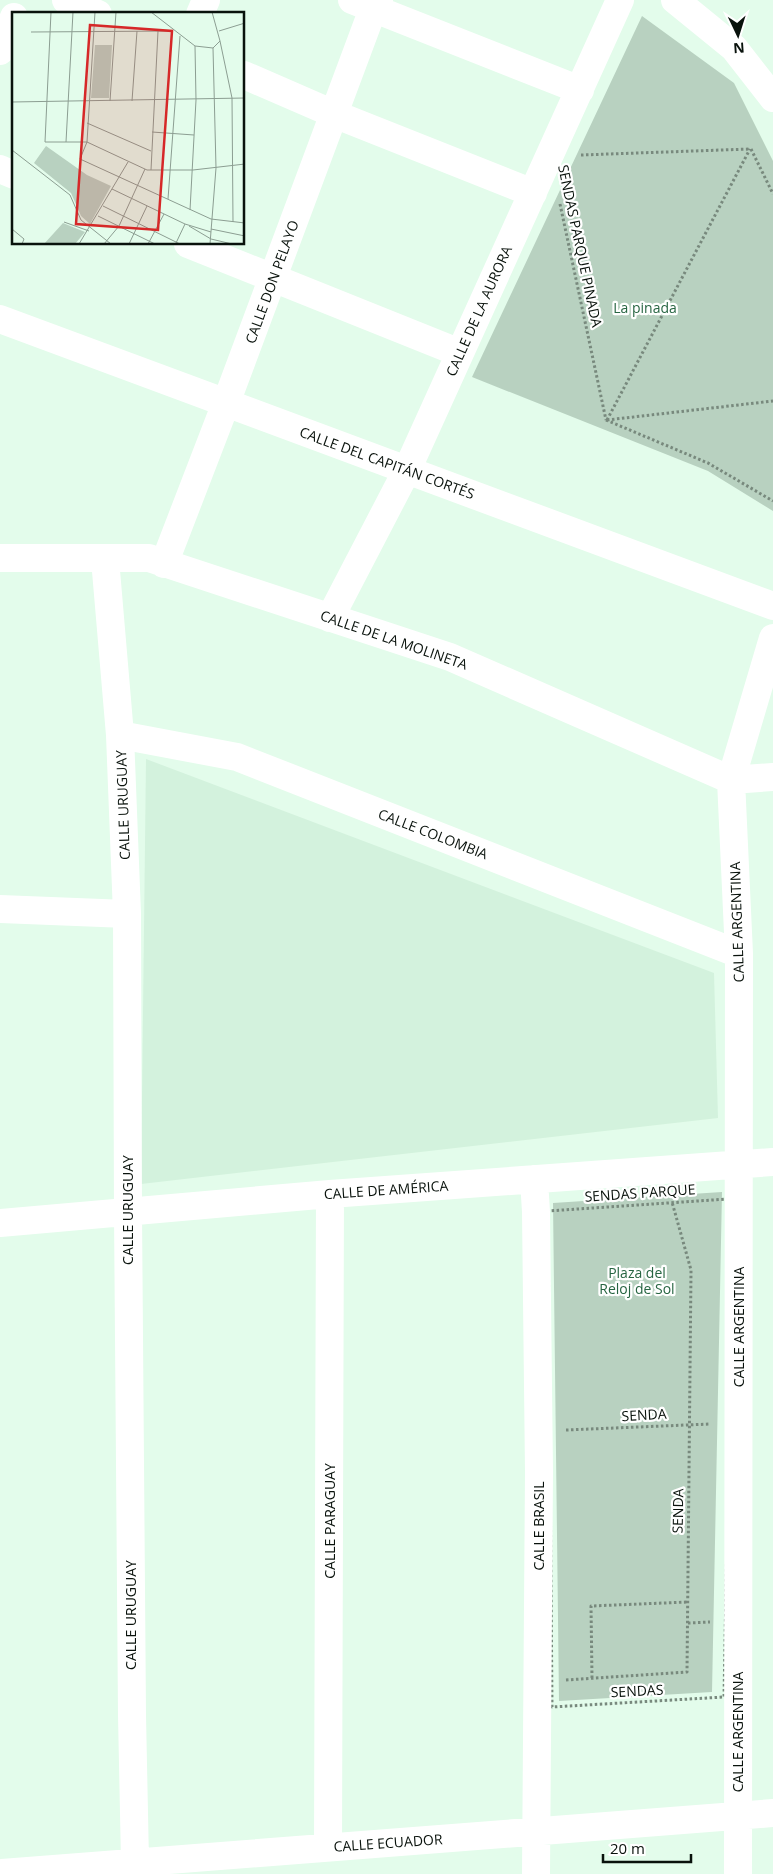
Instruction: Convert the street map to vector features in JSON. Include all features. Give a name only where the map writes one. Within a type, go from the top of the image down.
[{"type":"street","points":[[16,12],[21,0]]},
{"type":"street","points":[[66,0],[93,12]]},
{"type":"street","points":[[201,12],[206,0]]},
{"type":"street","name":"CALLE DE LA AURORA","points":[[330,618],[407,470],[620,0]]},
{"type":"street","points":[[675,0],[734,48],[773,98]]},
{"type":"street","points":[[368,3],[580,90]]},
{"type":"street","name":"CALLE DON PELAYO","points":[[164,564],[334,114],[368,3]]},
{"type":"street","points":[[0,51],[12,22]]},
{"type":"street","points":[[245,75],[334,114],[533,193]]},
{"type":"street","points":[[0,170],[12,174]]},
{"type":"street","points":[[190,245],[460,353]]},
{"type":"street","name":"CALLE DEL CAPITÁN CORTÉS","points":[[0,320],[773,606]]},
{"type":"street","name":"CALLE DE LA MOLINETA","points":[[0,558],[149,558],[450,657],[731,780],[773,777]]},
{"type":"street","name":"CALLE URUGUAY","points":[[105,559],[120,735],[127,914],[132,1715],[135,1862]]},
{"type":"street","points":[[731,780],[773,638]]},
{"type":"street","name":"CALLE COLOMBIA","points":[[120,735],[237,757],[740,954]]},
{"type":"street","name":"CALLE ARGENTINA","points":[[731,780],[740,954],[739,1165],[734,1423],[738,1874]]},
{"type":"street","points":[[0,909],[127,914]]},
{"type":"street","name":"CALLE DE AMÉRICA","points":[[0,1223],[330,1194],[773,1162]]},
{"type":"street","name":"CALLE BRASIL","points":[[534,1178],[539,1462],[551,1681],[536,1832],[536,1874]]},
{"type":"street","name":"CALLE PARAGUAY","points":[[328,1847],[330,1194]]},
{"type":"street","name":"CALLE ECUADOR","points":[[2,1873],[773,1813]]},
{"type":"path","name":"SENDAS PARQUE PINADA","points":[[550,156],[750,148]]},
{"type":"path","points":[[750,148],[773,194]]},
{"type":"path","points":[[606,420],[750,148]]},
{"type":"path","name":"SENDAS PARQUE PINADA","points":[[560,203],[606,420]]},
{"type":"path","points":[[606,420],[773,401]]},
{"type":"path","points":[[606,420],[708,463],[773,501]]},
{"type":"path","name":"SENDAS PARQUE","points":[[551,1431],[548,1211],[728,1198],[734,1423]]},
{"type":"path","name":"SENDA","points":[[551,1681],[687,1672],[691,1425],[691,1270],[672,1202]]},
{"type":"path","name":"SENDA","points":[[560,1431],[734,1423]]},
{"type":"path","name":"SENDAS","points":[[551,1431],[552,1707],[724,1697],[734,1423]]},
{"type":"path","points":[[592,1678],[591,1606],[688,1602]]},
{"type":"shaded area","points":[[146,759],[714,973],[718,1118],[141,1184]]},
{"type":"green space","name":"La pinada","points":[[642,16],[734,83],[773,161],[773,511],[708,471],[472,377]]},
{"type":"green space","name":"Plaza del Reloj de Sol","points":[[722,1192],[712,1692],[559,1701],[553,1203]]}]
